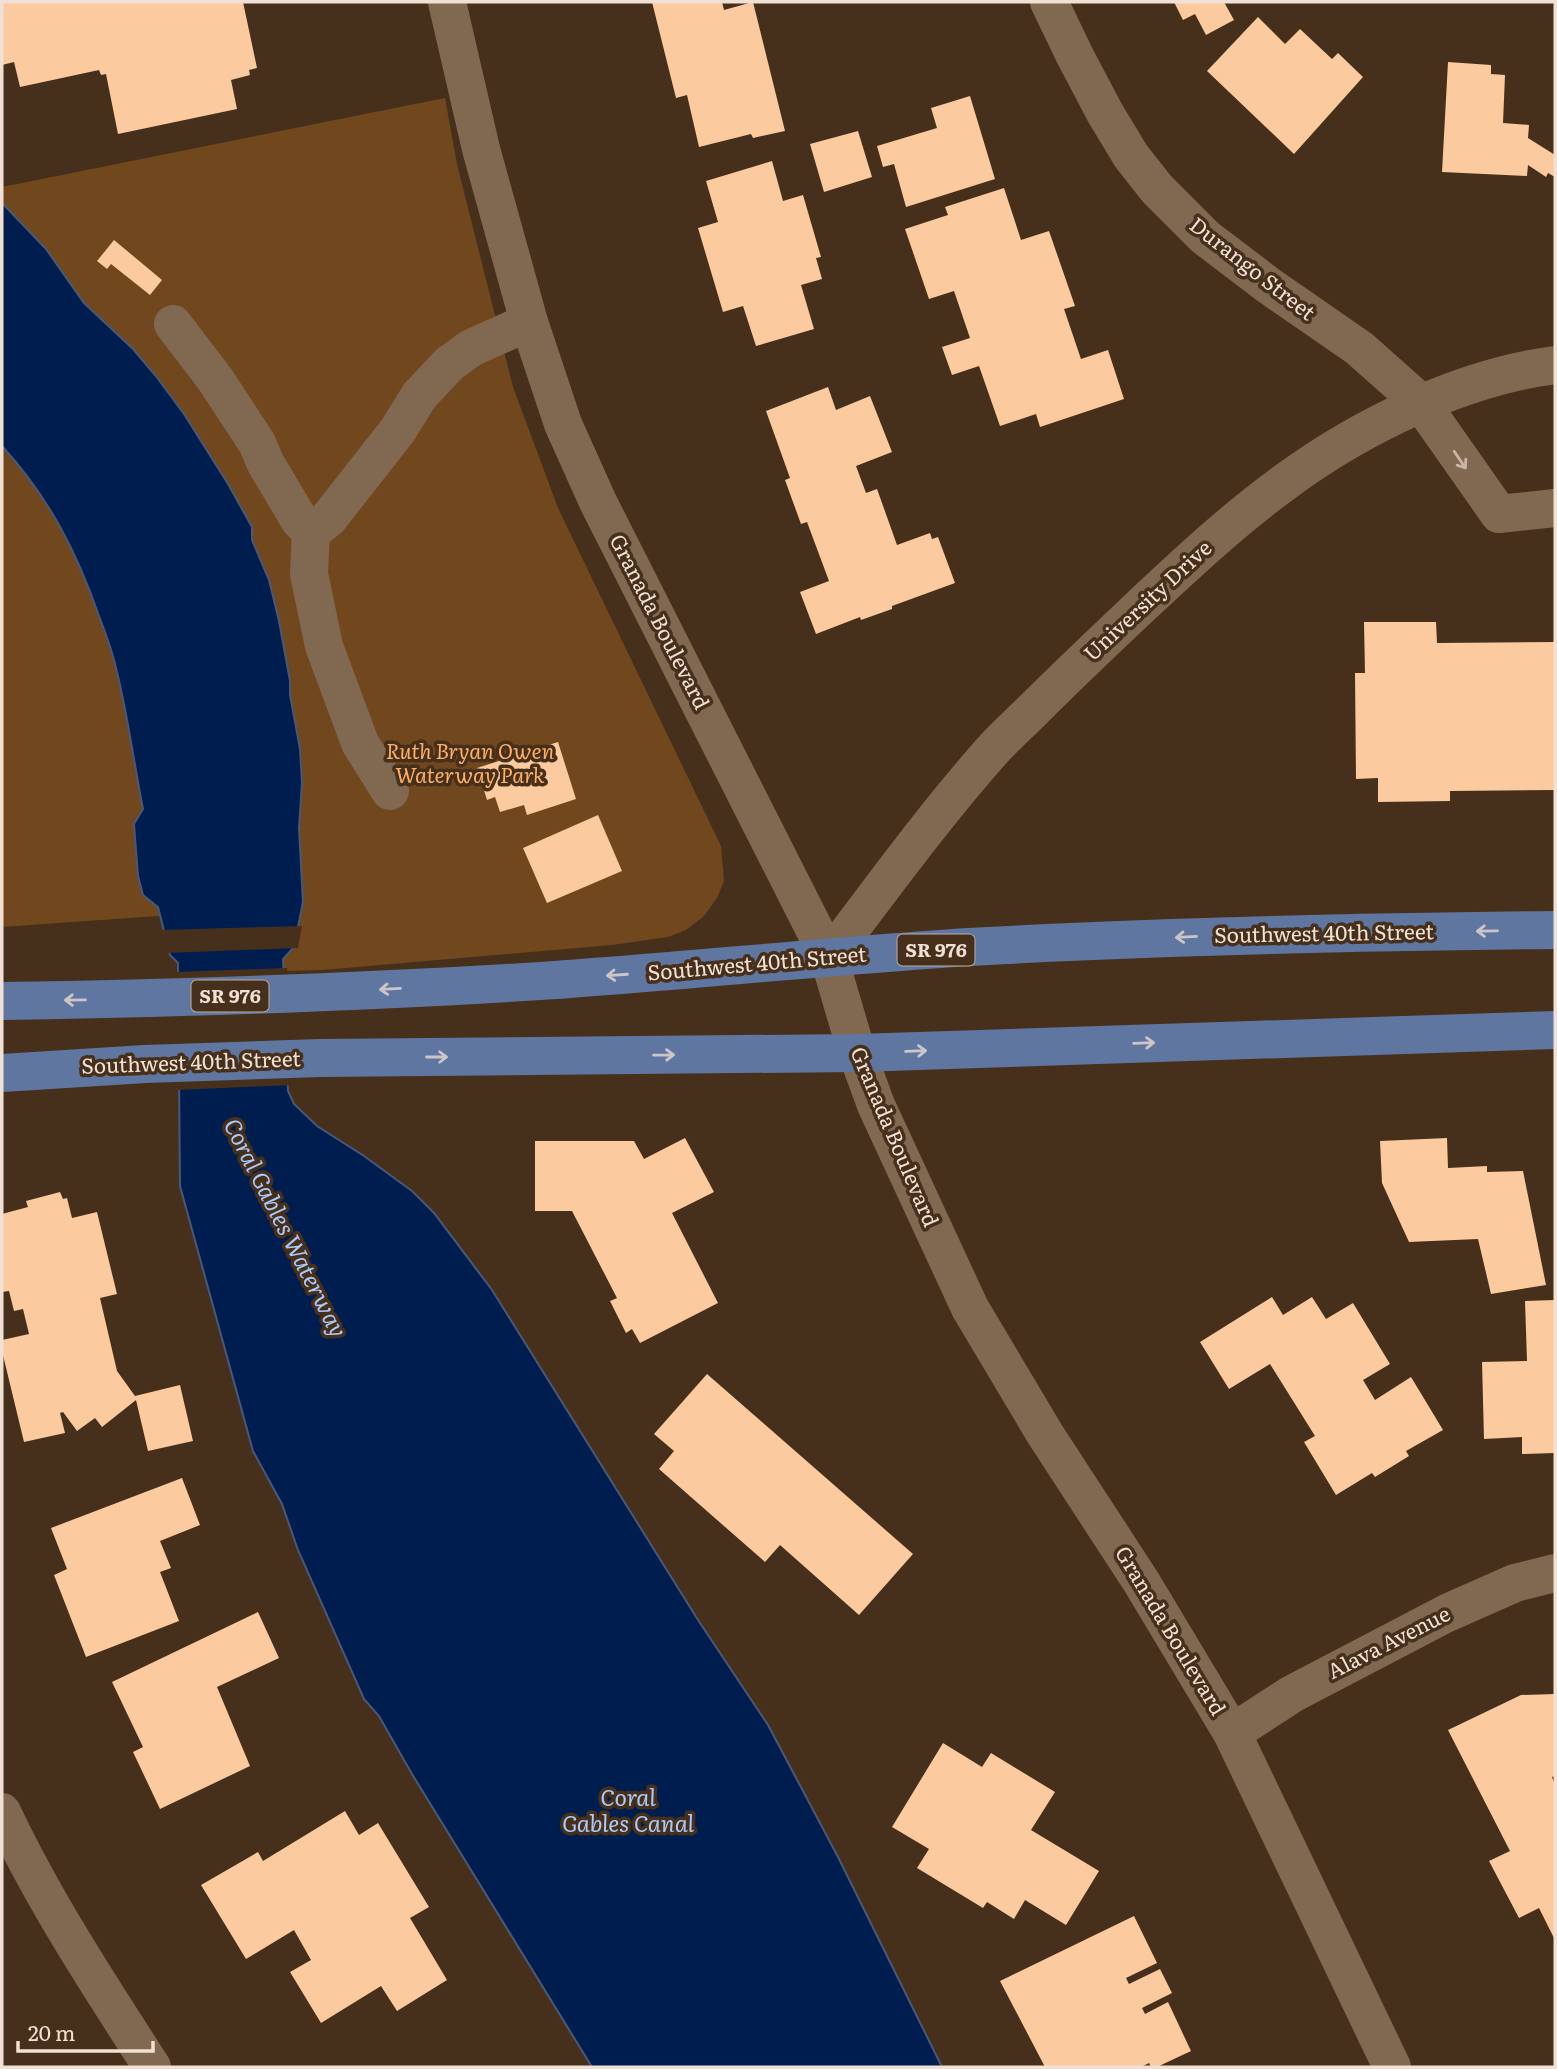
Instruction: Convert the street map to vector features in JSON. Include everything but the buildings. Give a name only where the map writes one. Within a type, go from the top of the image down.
[{"type":"main road","name":"Southwest 40th Street","points":[[2,1000],[143,999],[317,993],[543,981],[966,948],[1242,935],[1555,930]]},
{"type":"main road","name":"Southwest 40th Street","points":[[2,1073],[145,1064],[320,1058],[857,1053],[1555,1030]]},
{"type":"street","name":"Granada Boulevard","points":[[447,2],[481,149],[529,322],[563,424],[598,502],[829,958],[857,1053],[876,1105],[970,1308],[1045,1434],[1142,1583],[1231,1733],[1392,2067]]},
{"type":"street","name":"Durango Street","points":[[1049,2],[1105,113],[1131,156],[1157,189],[1205,237],[1268,285],[1359,348],[1421,403],[1499,514],[1555,508]]},
{"type":"street","points":[[173,324],[215,379],[257,443],[266,464],[300,521],[306,528],[311,529],[329,518],[398,429],[419,397],[449,364],[471,348],[529,322]]},
{"type":"street","name":"University Drive","points":[[829,958],[904,857],[992,752],[1112,632],[1227,529],[1287,481],[1375,426],[1421,403],[1478,382],[1555,365]]},
{"type":"street","points":[[311,529],[309,574],[324,646],[360,743],[390,791]]},
{"type":"street","name":"Alava Avenue","points":[[1231,1733],[1292,1694],[1447,1613],[1515,1583],[1555,1573]]},
{"type":"street","points":[[2,1812],[23,1855],[72,1939],[152,2067]]},
{"type":"green space","name":"Ruth Bryan Owen Waterway Park","points":[[445,98],[457,164],[513,387],[558,508],[721,846],[724,881],[717,898],[704,916],[686,930],[668,937],[612,945],[322,970],[284,971],[283,959],[297,906],[2,927],[2,187]]},
{"type":"water","name":"Coral Gables Canal","points":[[2,203],[46,249],[84,303],[133,349],[155,375],[184,414],[252,527],[252,540],[269,580],[279,621],[300,749],[302,783],[299,828],[303,902],[294,947],[283,959],[288,1091],[294,1104],[317,1126],[412,1191],[434,1213],[492,1290],[698,1620],[768,1725],[838,1857],[942,2067],[592,2067],[379,1716],[364,1699],[298,1550],[282,1504],[253,1451],[180,1186],[178,963],[170,955],[158,907],[143,895],[138,876],[134,824],[143,809],[115,665],[107,637],[71,547],[34,485],[2,446]]},
{"type":"pier","points":[[302,926],[298,948],[166,953],[160,930]]},
{"type":"pier","points":[[287,968],[292,1085],[176,1090],[175,972]]},
{"type":"water label","name":"Coral Gables Waterway","points":[[285,1228]]}]
